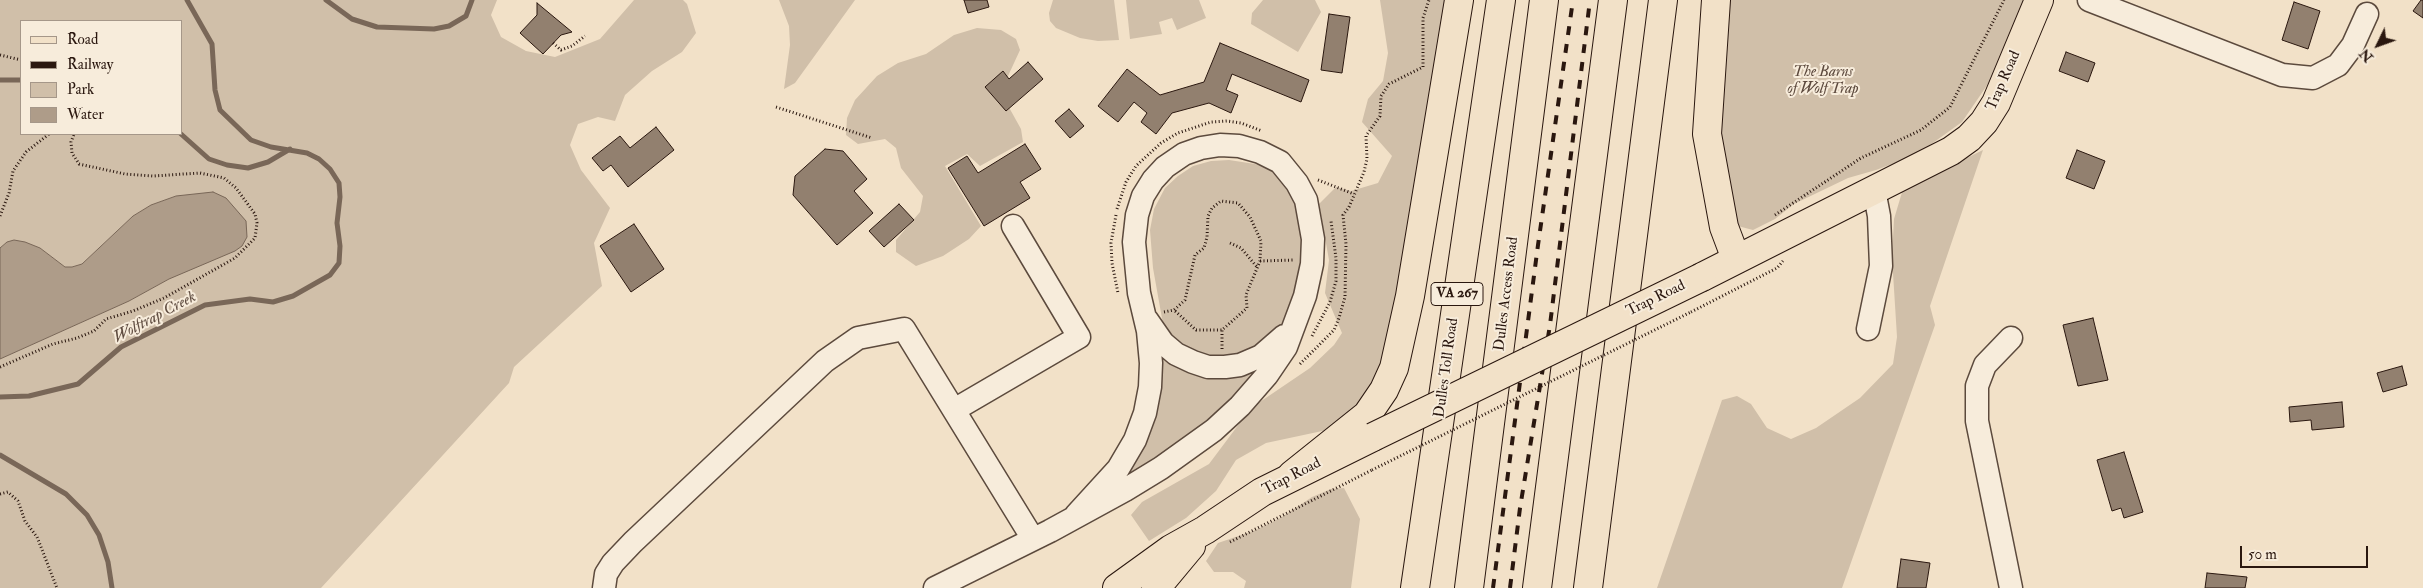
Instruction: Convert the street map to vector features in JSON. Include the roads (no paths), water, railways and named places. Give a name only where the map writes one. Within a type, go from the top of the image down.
[{"type":"main road","points":[[1292,476],[1367,415],[1384,390],[1394,368],[1410,296],[1459,0]]},
{"type":"main road","name":"Dulles Toll Road","points":[[1415,588],[1501,0]]},
{"type":"main road","name":"Dulles Access Road","points":[[1469,588],[1544,0]]},
{"type":"main road","points":[[1538,588],[1612,0]]},
{"type":"main road","points":[[1588,588],[1663,0]]},
{"type":"main road","points":[[1716,0],[1707,134],[1724,227],[1736,258]]},
{"type":"main road","name":"Trap Road","points":[[1156,588],[1213,538],[1237,507],[1292,476],[1702,277],[1736,258],[1951,151],[1969,138],[1984,122],[1996,103],[2039,0]]},
{"type":"main road","name":"Trap Road","points":[[1118,588],[1170,549],[1213,538]]},
{"type":"lane","points":[[2089,0],[2282,75],[2313,78],[2338,65],[2353,45],[2367,14]]},
{"type":"lane","points":[[934,588],[1033,539],[1146,477],[1214,430],[1240,406],[1267,375],[1286,347],[1296,322],[1305,296],[1312,260],[1313,239],[1306,200],[1298,183],[1280,162],[1260,152],[1239,146],[1220,145],[1201,148],[1184,154],[1165,167],[1152,180],[1143,196],[1137,215],[1134,242],[1136,270],[1151,363],[1150,387],[1145,413],[1135,440],[1118,469],[1076,515]]},
{"type":"lane","points":[[1868,329],[1882,266],[1879,216],[1874,190]]},
{"type":"lane","points":[[954,410],[1079,337],[1013,226]]},
{"type":"lane","points":[[1144,312],[1152,329],[1163,343],[1184,358],[1208,367],[1240,365],[1261,356],[1280,342],[1296,322]]},
{"type":"lane","points":[[604,588],[606,574],[613,563],[633,542],[824,361],[858,338],[904,329],[1033,539]]},
{"type":"lane","points":[[2011,338],[1985,365],[1977,386],[1977,421],[2012,588]]},
{"type":"water","points":[[213,192],[226,198],[246,221],[247,237],[242,246],[235,251],[169,279],[129,301],[0,359],[0,248],[7,242],[14,240],[25,242],[40,248],[65,267],[72,267],[82,264],[133,216],[151,205],[176,196]]},
{"type":"waterway","name":"Wolftrap Creek","points":[[0,397],[29,396],[78,384],[121,347],[205,305],[250,299],[273,302],[293,296],[330,275],[339,263],[340,246],[337,223],[340,197],[339,183],[330,169],[319,159],[307,153],[271,147],[251,140],[220,110],[215,90],[212,44],[187,0]]},
{"type":"waterway","name":"Wolftrap Creek","points":[[326,0],[352,19],[377,27],[434,29],[449,26],[466,16],[472,0]]},
{"type":"waterway","points":[[0,80],[20,80]]},
{"type":"waterway","points":[[182,135],[209,159],[227,165],[248,168],[268,162],[290,149]]},
{"type":"waterway","name":"Wolftrap Creek","points":[[0,455],[66,494],[87,515],[99,535],[108,562],[112,588]]},
{"type":"railway","points":[[1493,588],[1538,245],[1573,0]]},
{"type":"railway","points":[[1510,588],[1520,508],[1550,325],[1590,0]]},
{"type":"park label","name":"The Barns of Wolf Trap","points":[[1823,82]]}]
